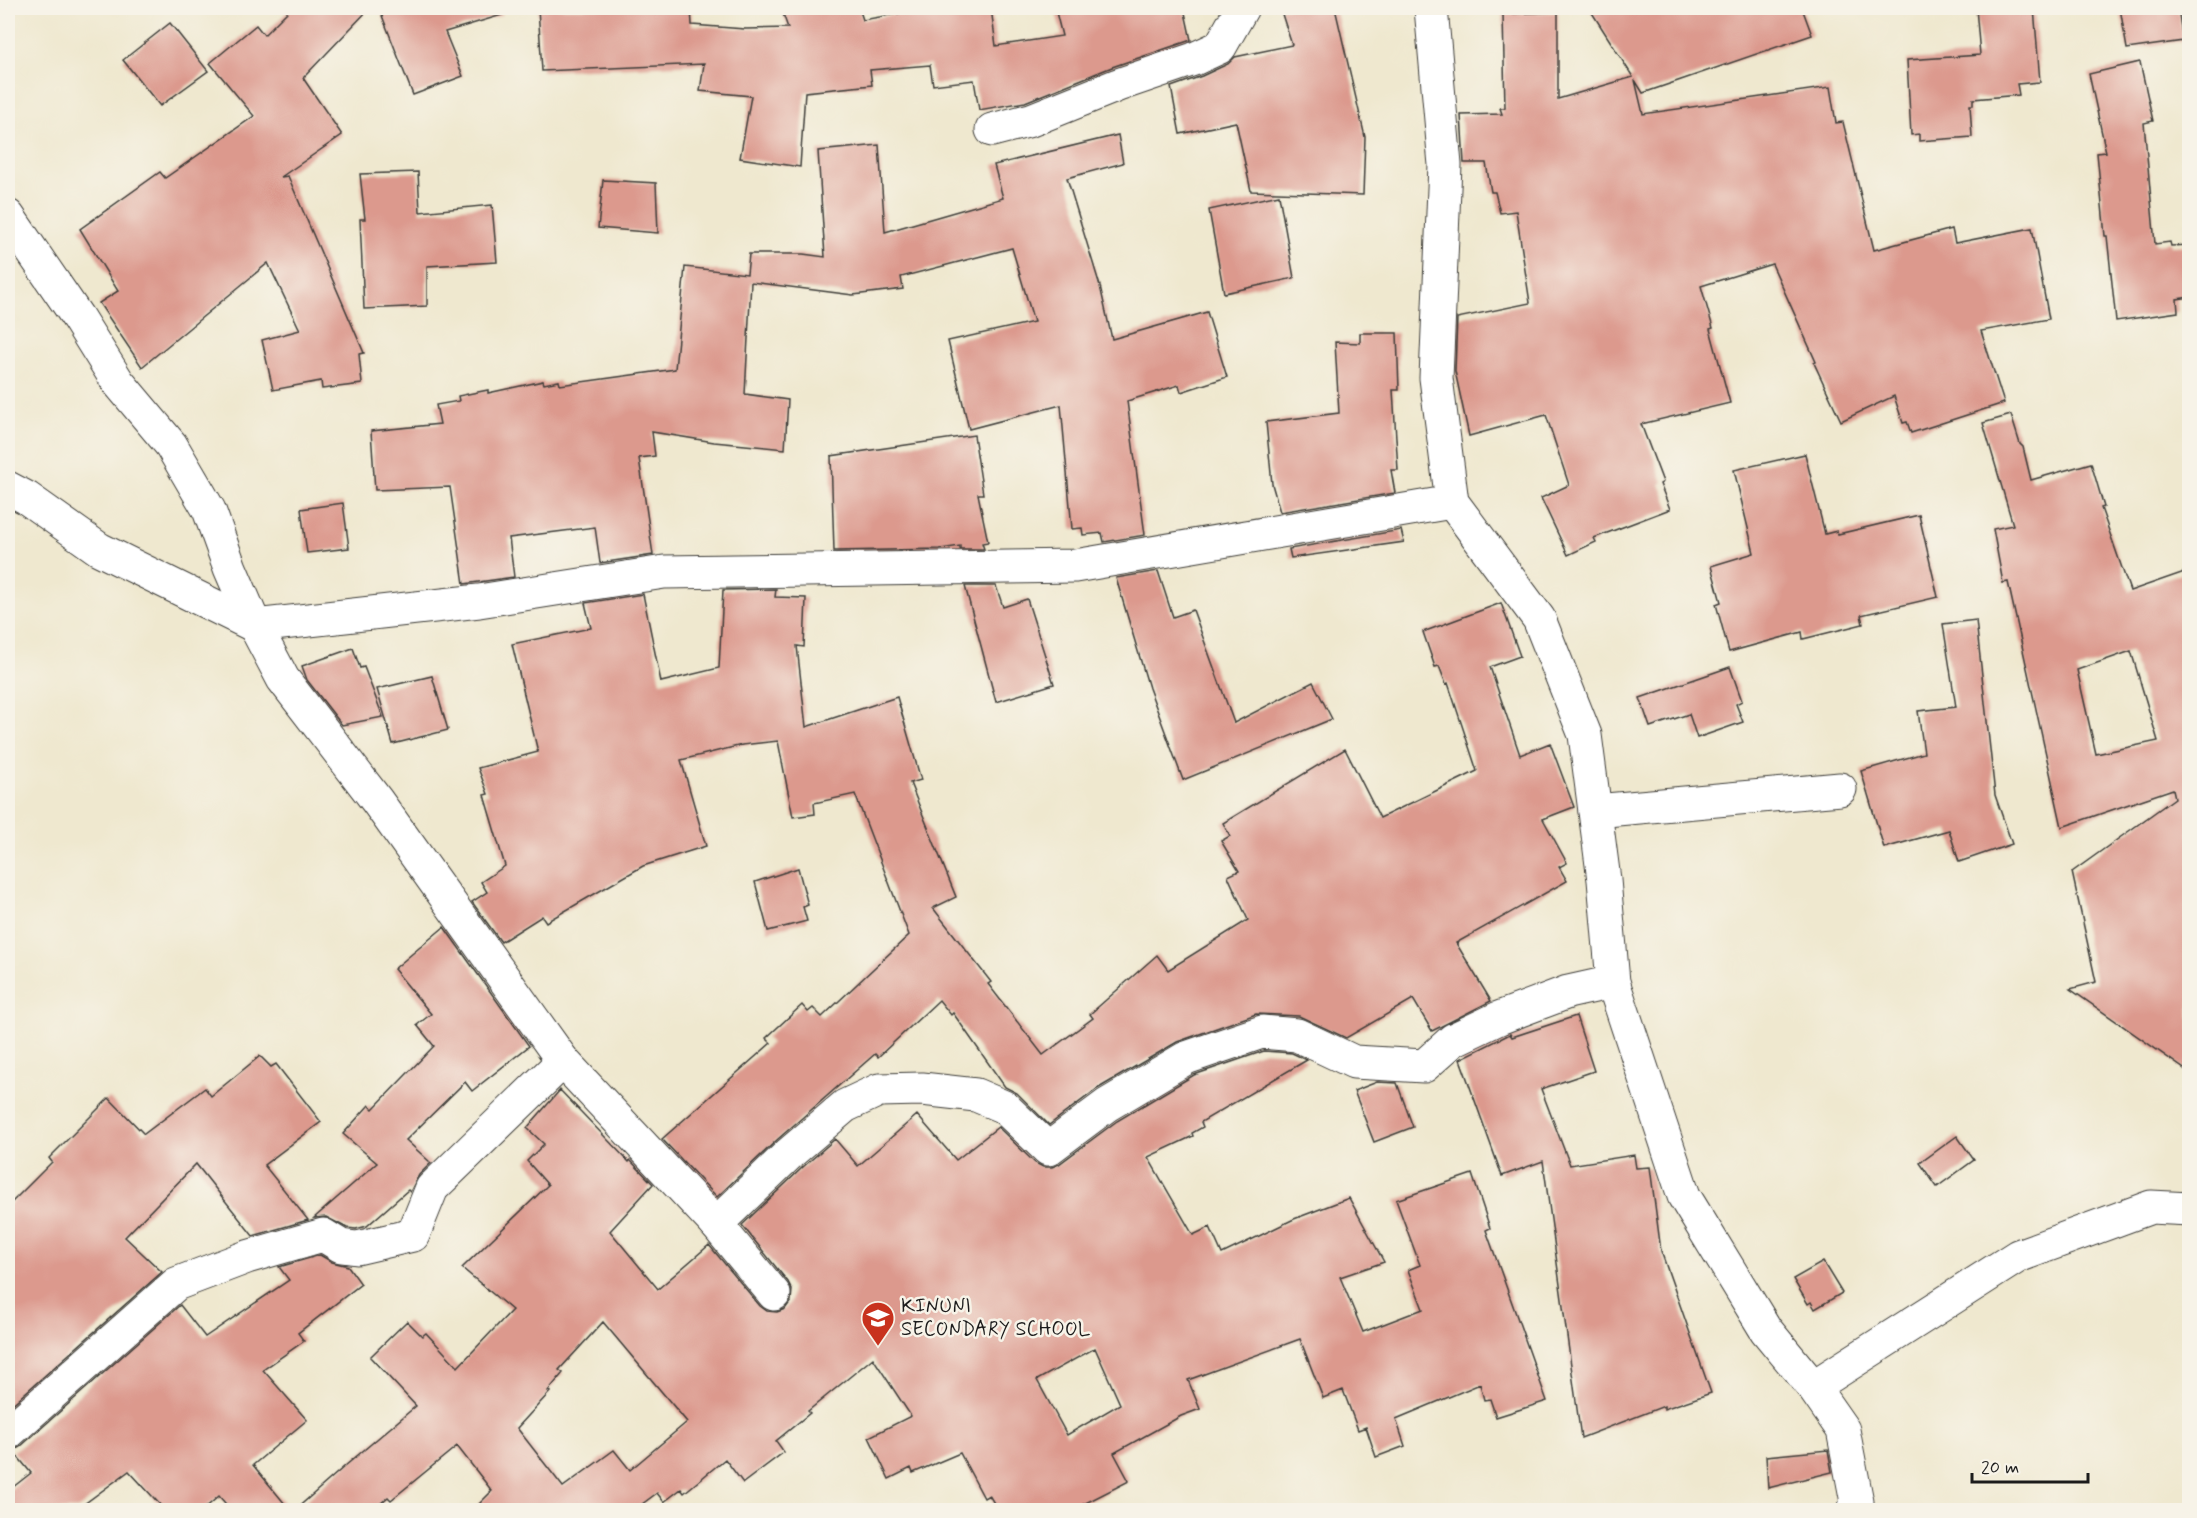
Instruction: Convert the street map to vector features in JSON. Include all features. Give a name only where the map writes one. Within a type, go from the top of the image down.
[{"type":"street","points":[[992,130],[1031,120],[1118,85],[1194,59],[1220,47],[1242,8]]},
{"type":"street","points":[[1431,8],[1445,165],[1436,378],[1452,502],[1539,619],[1586,735],[1604,880],[1613,982],[1684,1196],[1766,1330],[1813,1387],[1843,1430],[1857,1503],[1854,1510]]},
{"type":"street","points":[[8,216],[78,318],[118,382],[171,445],[209,510],[230,568],[255,626],[283,679],[377,801],[563,1061],[716,1224],[774,1294]]},
{"type":"street","points":[[8,488],[27,498],[99,549],[255,626],[479,601],[664,572],[1075,566],[1452,502]]},
{"type":"street","points":[[1595,811],[1840,789]]},
{"type":"street","points":[[716,1224],[790,1154],[845,1107],[879,1090],[922,1089],[976,1095],[1004,1107],[1048,1149],[1107,1105],[1186,1058],[1262,1032],[1298,1035],[1354,1062],[1424,1065],[1453,1040],[1498,1018],[1568,992],[1613,982]]},
{"type":"street","points":[[8,1433],[176,1284],[248,1257],[323,1235],[341,1246],[357,1248],[413,1235],[432,1188],[563,1061]]},
{"type":"street","points":[[1813,1387],[2018,1256],[2151,1208],[2190,1209]]},
{"type":"building","points":[[291,8],[370,8],[303,78],[342,135],[281,177],[288,176],[364,353],[359,354],[362,384],[322,389],[321,381],[273,390],[262,340],[300,330],[268,263],[142,367],[99,303],[118,291],[80,229],[160,172],[165,178],[254,116],[210,63],[256,25],[264,35]]},
{"type":"building","points":[[379,8],[501,8],[502,15],[445,32],[463,76],[413,95]]},
{"type":"building","points":[[538,8],[691,8],[692,25],[745,29],[788,28],[781,8],[859,8],[863,20],[930,8],[991,8],[996,46],[1062,36],[1055,8],[1184,8],[1191,40],[1112,67],[1025,102],[979,110],[974,80],[933,85],[930,65],[870,70],[872,85],[805,92],[800,167],[740,158],[751,96],[700,91],[704,64],[542,71]]},
{"type":"building","points":[[1280,8],[1335,8],[1365,137],[1363,195],[1251,191],[1236,122],[1180,134],[1171,87],[1228,64],[1235,57],[1292,45]]},
{"type":"building","points":[[1589,8],[1802,8],[1812,35],[1643,93],[1635,80],[1643,114],[1830,87],[1836,123],[1843,122],[1874,250],[1952,229],[1955,243],[2032,228],[2049,319],[1981,331],[2004,403],[1911,433],[1907,422],[1903,423],[1894,396],[1841,421],[1772,264],[1701,286],[1730,403],[1641,424],[1663,482],[1660,484],[1670,509],[1594,538],[1596,542],[1568,555],[1541,498],[1569,485],[1546,415],[1469,436],[1455,371],[1457,318],[1530,303],[1516,211],[1500,213],[1495,192],[1491,192],[1486,163],[1464,163],[1461,115],[1502,114],[1500,108],[1505,108],[1503,14],[1558,12],[1558,99],[1633,77]]},
{"type":"building","points":[[1976,8],[2034,8],[2040,82],[2017,84],[2019,95],[1973,99],[1973,105],[1970,105],[1972,137],[1919,141],[1919,134],[1911,135],[1907,60],[1980,55]]},
{"type":"building","points":[[2120,8],[2178,8],[2183,41],[2127,49]]},
{"type":"building","points":[[170,23],[208,71],[160,106],[123,60]]},
{"type":"building","points":[[2140,62],[2153,121],[2144,123],[2155,244],[2170,242],[2171,246],[2190,245],[2190,297],[2177,299],[2178,312],[2116,321],[2097,153],[2106,152],[2089,74]]},
{"type":"building","points":[[1118,135],[1123,163],[1067,178],[1100,286],[1112,339],[1207,312],[1227,377],[1181,392],[1179,385],[1127,401],[1145,535],[1104,542],[1102,533],[1083,535],[1082,528],[1072,529],[1061,405],[969,429],[948,341],[1034,322],[1012,248],[901,277],[903,289],[853,295],[751,282],[745,394],[788,400],[785,449],[714,442],[652,432],[655,456],[639,458],[653,555],[600,563],[595,527],[509,538],[514,577],[464,584],[450,487],[375,490],[371,431],[440,424],[436,405],[459,401],[458,396],[488,390],[488,393],[543,381],[544,384],[559,381],[560,385],[675,369],[685,267],[747,274],[749,254],[803,254],[825,257],[818,151],[879,145],[885,232],[1003,198],[994,165]]},
{"type":"building","points":[[418,172],[420,212],[492,205],[497,262],[427,266],[427,306],[364,309],[360,219],[365,219],[360,174]]},
{"type":"building","points":[[603,180],[656,183],[658,233],[598,228]]},
{"type":"building","points":[[1279,195],[1294,278],[1224,293],[1209,210]]},
{"type":"building","points":[[1360,333],[1397,333],[1399,390],[1393,390],[1398,470],[1391,470],[1395,493],[1280,512],[1272,484],[1266,422],[1339,413],[1335,342],[1360,343]]},
{"type":"building","points":[[2011,415],[2023,447],[2031,480],[2091,463],[2104,507],[2101,508],[2130,591],[2190,570],[2190,1073],[2070,989],[2096,982],[2072,872],[2175,798],[2173,789],[2062,827],[2008,582],[2003,583],[1993,529],[2013,525],[1983,423]],"holes":[[[2131,651],[2158,741],[2096,754],[2077,670]]]},
{"type":"building","points":[[974,435],[983,494],[978,494],[988,542],[982,543],[984,549],[960,549],[960,546],[940,549],[834,551],[831,456]]},
{"type":"building","points":[[1805,454],[1825,534],[1837,531],[1838,534],[1919,515],[1938,597],[1861,615],[1863,624],[1803,639],[1802,632],[1729,652],[1716,604],[1721,602],[1711,566],[1754,553],[1734,470]]},
{"type":"building","points":[[343,503],[349,548],[307,553],[301,509]]},
{"type":"building","points":[[1401,530],[1404,542],[1291,558],[1289,549]]},
{"type":"building","points":[[1158,571],[1173,617],[1193,610],[1234,723],[1313,682],[1332,719],[1183,780],[1149,688],[1116,578]]},
{"type":"building","points":[[965,586],[996,586],[1003,607],[1027,599],[1054,684],[996,702]]},
{"type":"building","points":[[776,589],[775,597],[806,598],[804,647],[797,646],[806,727],[897,697],[921,780],[910,783],[956,897],[933,908],[991,982],[988,984],[1043,1055],[1093,1018],[1090,1014],[1157,955],[1168,970],[1248,920],[1228,876],[1239,871],[1221,841],[1230,836],[1223,823],[1345,749],[1380,818],[1477,771],[1448,683],[1446,684],[1439,666],[1435,667],[1423,632],[1501,603],[1520,656],[1490,667],[1520,755],[1550,743],[1574,807],[1543,819],[1567,863],[1559,867],[1567,881],[1456,943],[1491,1001],[1432,1031],[1413,999],[1346,1038],[1299,1016],[1256,1014],[1177,1042],[1097,1089],[1049,1125],[1017,1093],[1005,1087],[953,1013],[951,1015],[939,1000],[878,1057],[875,1054],[778,1139],[717,1197],[662,1139],[771,1043],[766,1038],[802,1005],[808,1012],[813,1008],[822,1017],[909,935],[855,794],[814,803],[815,814],[793,817],[778,741],[742,745],[681,760],[706,846],[643,866],[546,922],[542,916],[501,942],[472,902],[487,892],[481,882],[505,866],[484,795],[488,794],[478,768],[538,752],[512,644],[591,628],[585,603],[643,594],[661,682],[719,668],[723,590]]},
{"type":"building","points":[[1976,620],[1995,795],[2012,844],[1959,862],[1949,830],[1884,848],[1861,771],[1924,753],[1918,711],[1956,707],[1943,624]]},
{"type":"building","points":[[353,648],[360,668],[364,667],[383,717],[342,725],[307,680],[302,666]]},
{"type":"building","points":[[1730,667],[1742,701],[1736,704],[1743,722],[1697,738],[1689,714],[1650,727],[1640,698]]},
{"type":"building","points":[[432,676],[448,730],[393,744],[377,689]]},
{"type":"building","points":[[798,868],[808,905],[803,907],[807,921],[768,931],[755,882]]},
{"type":"building","points":[[444,927],[529,1046],[472,1091],[465,1082],[406,1140],[431,1163],[419,1175],[410,1192],[408,1190],[367,1226],[356,1229],[347,1228],[326,1217],[314,1218],[377,1163],[343,1134],[369,1105],[373,1109],[434,1046],[417,1025],[431,1014],[394,969]]},
{"type":"building","points":[[1576,1016],[1594,1071],[1541,1089],[1570,1165],[1634,1155],[1636,1168],[1650,1167],[1661,1251],[1711,1393],[1664,1409],[1664,1406],[1581,1438],[1543,1161],[1502,1176],[1460,1059],[1510,1034],[1512,1037]]},
{"type":"building","points":[[1264,1051],[1292,1053],[1307,1060],[1201,1122],[1203,1127],[1192,1133],[1193,1136],[1148,1157],[1193,1235],[1210,1227],[1222,1254],[1294,1219],[1349,1198],[1384,1262],[1340,1277],[1363,1332],[1423,1309],[1408,1270],[1420,1265],[1396,1200],[1472,1174],[1490,1228],[1486,1230],[1547,1401],[1496,1417],[1490,1399],[1484,1400],[1480,1384],[1396,1419],[1405,1446],[1376,1457],[1366,1427],[1358,1430],[1343,1390],[1323,1398],[1300,1339],[1188,1380],[1200,1409],[1181,1416],[1114,1453],[1129,1481],[1072,1510],[998,1510],[989,1495],[984,1498],[960,1453],[913,1473],[911,1468],[889,1479],[869,1437],[911,1416],[873,1358],[808,1411],[810,1413],[776,1441],[784,1452],[743,1483],[725,1459],[684,1493],[681,1489],[664,1502],[657,1493],[634,1510],[473,1510],[492,1491],[457,1446],[391,1500],[388,1497],[373,1510],[295,1510],[416,1406],[370,1357],[407,1321],[422,1336],[426,1333],[458,1367],[512,1310],[462,1268],[548,1185],[527,1161],[544,1144],[527,1128],[560,1090],[653,1184],[610,1231],[658,1289],[709,1245],[760,1306],[767,1311],[777,1312],[785,1309],[791,1301],[792,1290],[742,1225],[835,1139],[858,1166],[917,1115],[956,1160],[998,1127],[1035,1163],[1043,1167],[1052,1167],[1117,1121],[1194,1075]],"holes":[[[603,1322],[687,1422],[630,1470],[614,1450],[563,1487],[517,1428],[550,1392],[548,1391],[563,1373],[559,1370]],[[1095,1348],[1120,1404],[1067,1435],[1037,1380]]]},
{"type":"building","points":[[260,1056],[271,1067],[276,1064],[321,1122],[264,1165],[308,1220],[253,1236],[196,1164],[125,1237],[162,1272],[8,1408],[8,1206],[52,1162],[49,1158],[109,1098],[144,1134],[205,1088],[211,1096]]},
{"type":"building","points":[[1377,1082],[1397,1083],[1413,1127],[1374,1142],[1354,1091]]},
{"type":"building","points":[[1957,1136],[1974,1160],[1937,1187],[1920,1163]]},
{"type":"building","points":[[320,1255],[332,1262],[348,1266],[361,1284],[298,1333],[304,1341],[263,1370],[307,1420],[253,1465],[290,1510],[231,1510],[219,1496],[203,1510],[165,1510],[129,1471],[76,1510],[8,1510],[8,1491],[31,1473],[13,1451],[180,1305],[205,1337],[289,1280],[279,1267]]},
{"type":"building","points":[[1823,1262],[1842,1293],[1815,1309],[1811,1302],[1808,1304],[1793,1279]]},
{"type":"building","points":[[1828,1450],[1832,1472],[1768,1488],[1766,1456]]},
{"type":"place","name":"KINUNI SECONDARY SCHOOL","points":[[878,1347]]}]
